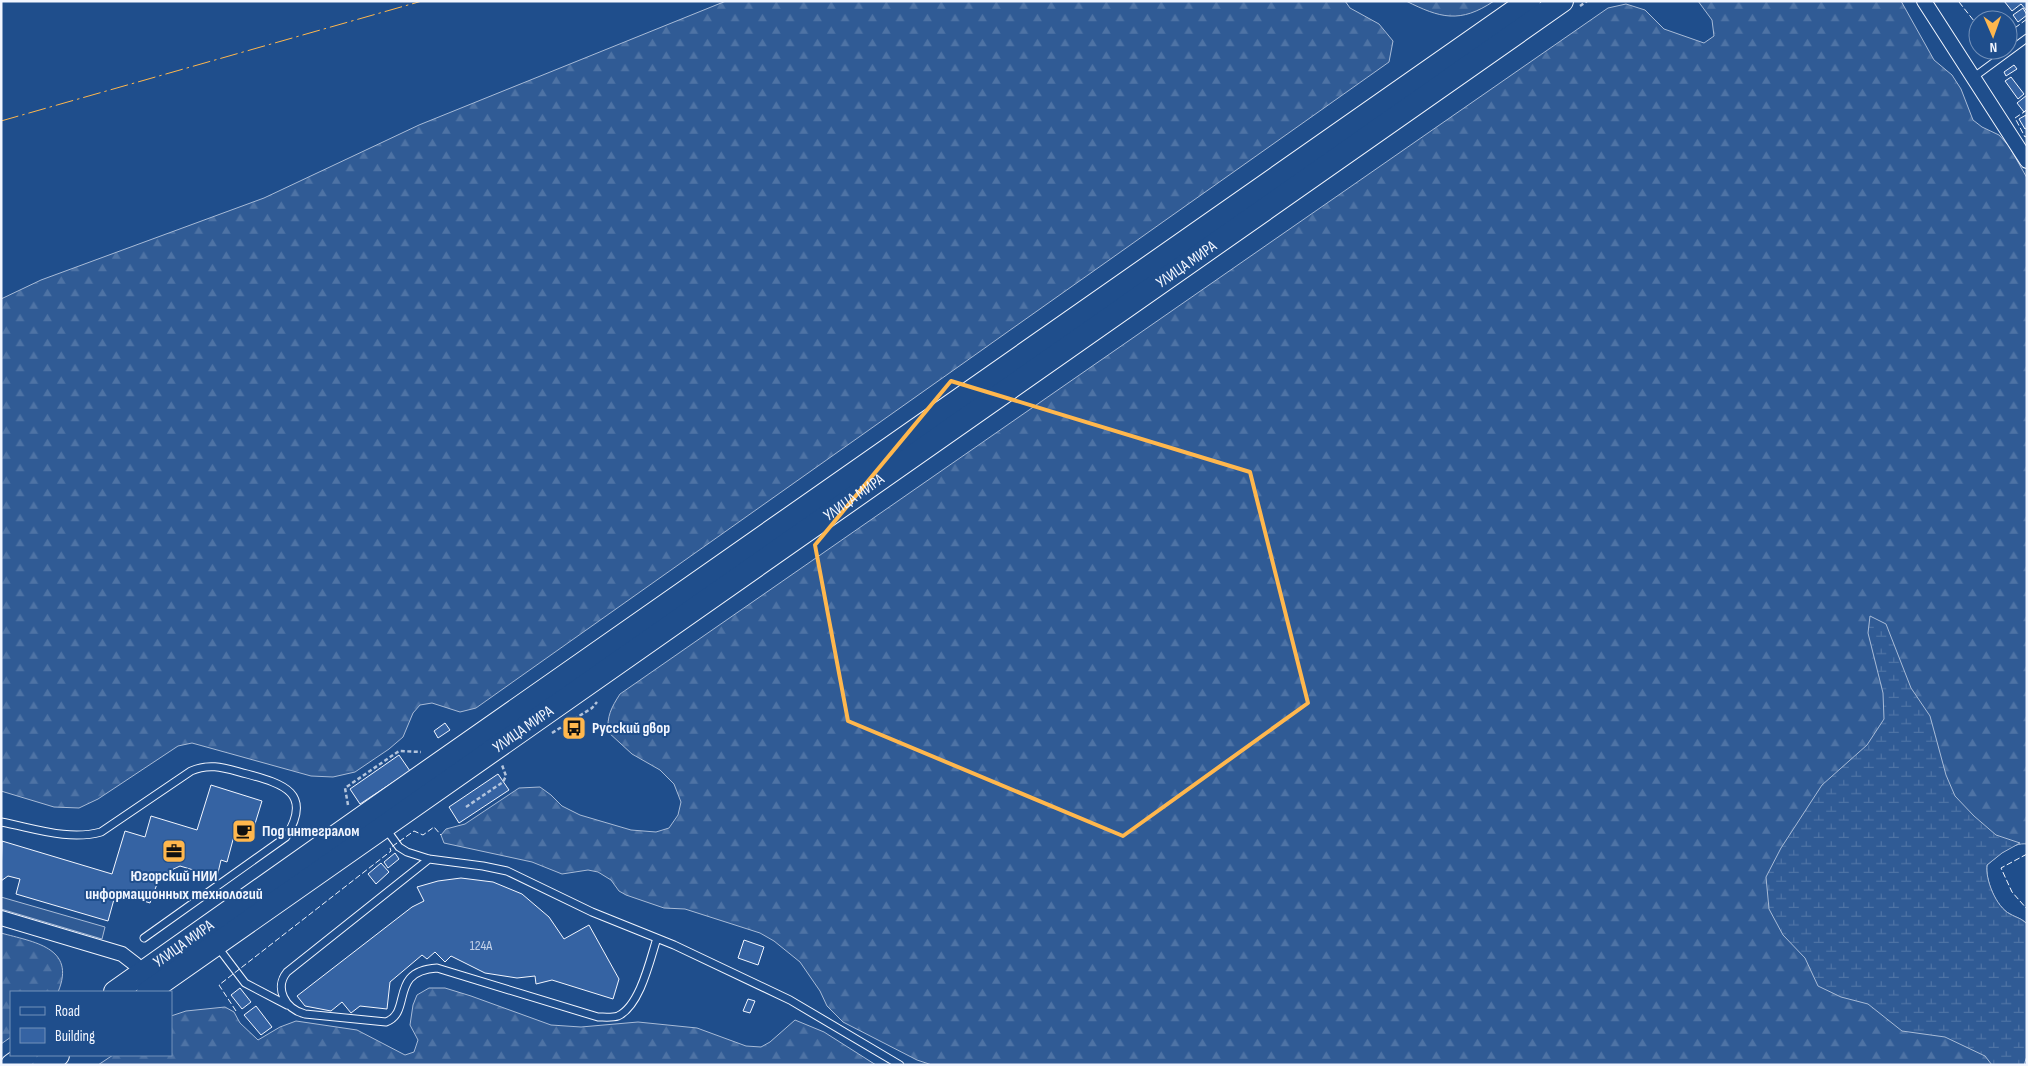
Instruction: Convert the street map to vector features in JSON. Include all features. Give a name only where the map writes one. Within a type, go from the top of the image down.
[{"type":"main road","name":"УЛИЦА МИРА","points":[[147,985],[378,818],[1529,1]]},
{"type":"main road","name":"УЛИЦА МИРА","points":[[120,991],[147,985],[216,944],[378,818],[1562,1]]},
{"type":"main road","points":[[12,1065],[25,1056]]},
{"type":"main road","points":[[44,1065],[57,1056]]},
{"type":"street","points":[[1924,1],[2026,156]]},
{"type":"street","points":[[1,918],[122,954],[135,964],[147,985]]},
{"type":"lane","points":[[1974,76],[2027,38]]},
{"type":"lane","points":[[1,822],[74,836],[87,836],[100,832],[191,771],[202,766],[215,765],[276,782],[287,788],[294,799],[297,812],[294,824],[286,837],[144,938]]},
{"type":"lane","points":[[378,818],[403,850],[429,858],[507,871],[592,912],[657,938],[790,1000],[900,1065]]},
{"type":"lane","points":[[291,1007],[284,999],[280,987],[283,976],[429,858]]},
{"type":"lane","points":[[216,944],[245,983],[298,1012],[386,1022],[393,1019],[398,1012],[402,989],[408,981],[418,973],[427,969],[437,968],[598,1017],[618,1016],[628,1008],[636,997],[657,938]]},
{"type":"path","points":[[466,808],[505,779],[501,762]]},
{"type":"highlighted area","points":[[951,381],[1250,472],[1308,703],[1123,836],[848,721],[815,545]]},
{"type":"green space","points":[[726,1],[1345,1],[1350,8],[1379,24],[1393,41],[1389,62],[476,708],[460,712],[432,703],[420,705],[413,713],[403,737],[389,749],[355,772],[333,777],[311,776],[192,743],[178,746],[98,799],[79,808],[54,807],[1,791],[1,299],[41,280],[264,198],[419,125]]},
{"type":"green space","points":[[1406,1],[1494,1],[1471,13],[1450,16],[1440,15]]},
{"type":"green space","points":[[1698,1],[1901,1],[1934,60],[1952,75],[1961,89],[1973,120],[1982,127],[1999,135],[2009,146],[2027,178],[2027,844],[2016,845],[2006,850],[1987,865],[1987,871],[1992,892],[2000,906],[2027,924],[2027,1065],[932,1065],[917,1060],[843,1022],[827,1006],[820,991],[800,962],[774,941],[760,933],[685,909],[664,908],[626,895],[619,891],[611,880],[598,872],[588,870],[562,874],[532,862],[444,843],[441,835],[446,829],[465,824],[519,788],[540,787],[562,806],[580,815],[631,830],[656,832],[669,828],[678,815],[681,802],[674,784],[660,770],[632,754],[608,732],[610,712],[620,694],[1608,8],[1626,4],[1645,10],[1664,29],[1704,43],[1714,36],[1712,20]]},
{"type":"green space","points":[[1870,616],[1886,624],[1911,688],[1930,716],[1946,775],[1955,796],[1996,835],[2020,843],[2002,853],[1987,865],[1987,871],[1992,892],[2000,905],[2010,914],[2027,924],[2027,1056],[2024,1065],[1992,1065],[1985,1056],[1945,1037],[1902,1031],[1868,1004],[1841,997],[1818,986],[1805,958],[1783,935],[1769,909],[1766,877],[1781,848],[1822,785],[1867,745],[1884,719],[1883,693],[1868,633]]},
{"type":"green space","points":[[1,933],[49,949],[57,956],[62,965],[62,977],[58,991],[10,991],[10,1038],[1,1044]]},
{"type":"green space","points":[[429,988],[445,988],[551,1025],[581,1027],[638,1022],[697,1028],[746,1046],[761,1047],[770,1042],[795,1020],[824,1032],[876,1065],[98,1065],[112,1056],[172,1056],[172,1016],[186,1011],[225,1007],[234,1012],[240,1023],[258,1040],[280,1027],[296,1021],[357,1030],[405,1055],[414,1052],[418,1040],[410,1025],[413,1005],[417,995]]},
{"type":"shaded area","points":[[1,897],[105,927],[102,939],[1,909]]},
{"type":"building","points":[[2004,1],[2027,1],[2027,11],[2021,4],[2011,10]]},
{"type":"building","points":[[2023,8],[2027,15],[2018,22],[2018,12]]},
{"type":"building","points":[[2014,65],[2017,69],[2006,76],[2004,72]]},
{"type":"building","points":[[2011,77],[2024,94],[2018,99],[2005,81]]},
{"type":"building","points":[[2027,95],[2027,109],[2024,112],[2017,103]]},
{"type":"building","points":[[2026,115],[2027,128],[2025,129],[2019,119]]},
{"type":"building","points":[[578,721],[582,728],[570,736],[566,729]]},
{"type":"building","points":[[445,723],[450,730],[438,738],[434,731]]},
{"type":"building","points":[[399,755],[410,771],[360,804],[350,789]]},
{"type":"building","points":[[498,774],[509,790],[459,823],[449,807]]},
{"type":"building","name":"Югорский НИИ информационных технологий","points":[[211,785],[262,801],[250,840],[234,836],[227,862],[221,860],[217,877],[180,866],[165,873],[157,884],[150,903],[116,892],[108,921],[16,894],[20,879],[8,876],[1,881],[2,841],[112,874],[125,831],[145,837],[151,816],[197,830]]},
{"type":"building","points":[[395,853],[399,859],[388,868],[384,862]]},
{"type":"building","points":[[381,863],[389,872],[376,884],[368,874]]},
{"type":"building","points":[[461,878],[493,882],[522,894],[549,917],[564,939],[589,925],[619,979],[613,999],[552,980],[536,984],[535,976],[517,978],[485,973],[451,956],[445,962],[435,952],[427,959],[422,955],[390,982],[387,1009],[360,1006],[351,1013],[342,1002],[331,1011],[305,1006],[297,996],[412,907],[424,901],[417,887],[438,881]]},
{"type":"building","points":[[744,940],[764,947],[758,965],[738,958]]},
{"type":"building","points":[[240,988],[251,1002],[242,1009],[231,995]]},
{"type":"building","points":[[748,999],[755,1001],[750,1013],[743,1011]]},
{"type":"building","points":[[256,1006],[272,1027],[261,1035],[244,1015]]},
{"type":"fence","points":[[1959,2],[1968,13]]},
{"type":"fence","points":[[2018,26],[2027,19]]},
{"type":"fence","points":[[2027,110],[2015,118],[2025,137],[2027,136]]},
{"type":"fence","points":[[236,1011],[219,985],[391,851],[390,848],[414,831],[423,835],[434,827],[441,835]]},
{"type":"fence","points":[[2027,854],[2001,868],[2012,892],[2027,909]]},
{"type":"power","points":[[1,121],[422,1]]},
{"type":"place","name":"Русский двор","points":[[574,728]]},
{"type":"place","name":"Под интегралом","points":[[244,831]]},
{"type":"place","name":"Югорский НИИ информационных технологий","points":[[174,851]]}]
